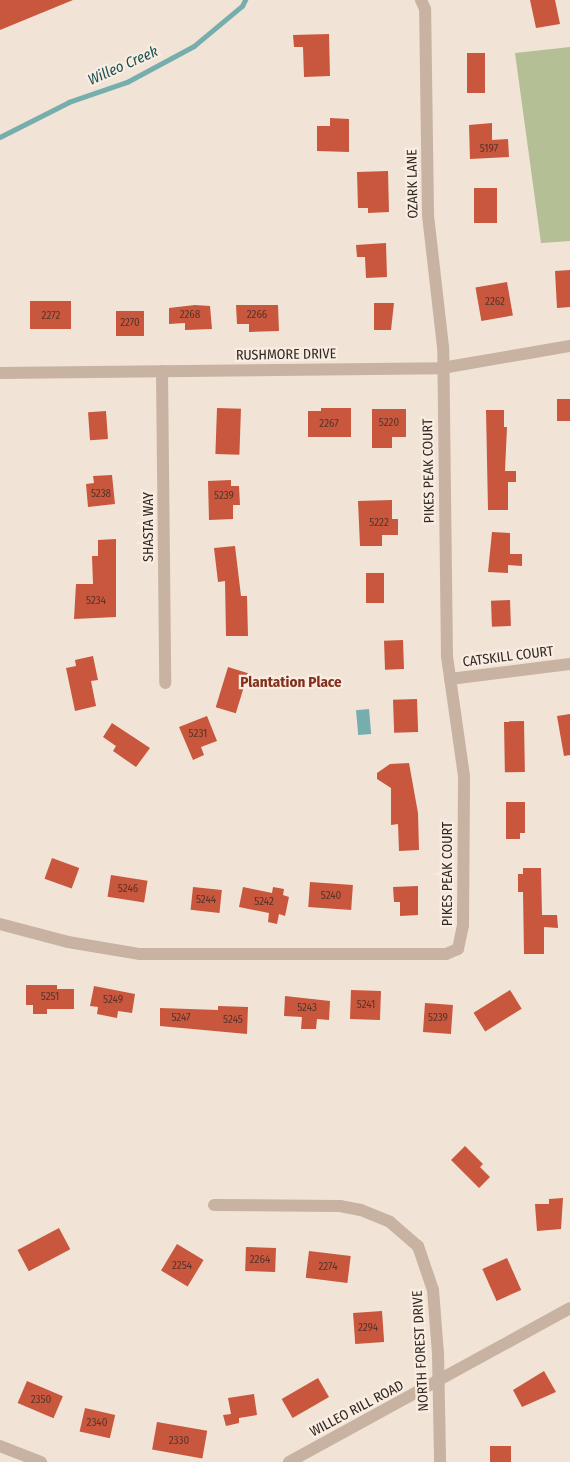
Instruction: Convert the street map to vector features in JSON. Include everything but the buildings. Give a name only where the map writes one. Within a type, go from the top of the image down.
[{"type":"street","name":"OZARK LANE","points":[[421,0],[425,9],[428,215],[442,368]]},
{"type":"street","name":"RUSHMORE DRIVE","points":[[0,373],[442,368],[570,346]]},
{"type":"street","name":"PIKES PEAK COURT","points":[[0,924],[68,942],[140,954],[446,954],[458,948],[463,925],[464,776],[450,679],[446,631],[442,368]]},
{"type":"street","name":"SHASTA WAY","points":[[162,371],[165,683]]},
{"type":"street","name":"CATSKILL COURT","points":[[450,679],[570,664]]},
{"type":"street","name":"NORTH FOREST DRIVE","points":[[214,1205],[340,1206],[379,1216],[399,1229],[418,1246],[430,1274],[439,1383],[440,1462]]},
{"type":"street","name":"WILLEO RILL ROAD","points":[[289,1462],[439,1383],[570,1308]]},
{"type":"street","points":[[0,1446],[41,1462]]},
{"type":"green space","points":[[570,47],[570,241],[541,243],[515,53]]},
{"type":"water","points":[[369,709],[371,734],[358,735],[356,710]]},
{"type":"waterway","name":"Willeo Creek","points":[[0,137],[69,102],[127,82],[194,46],[242,6],[245,0]]},
{"type":"district","name":"Plantation Place","points":[[291,683]]}]
